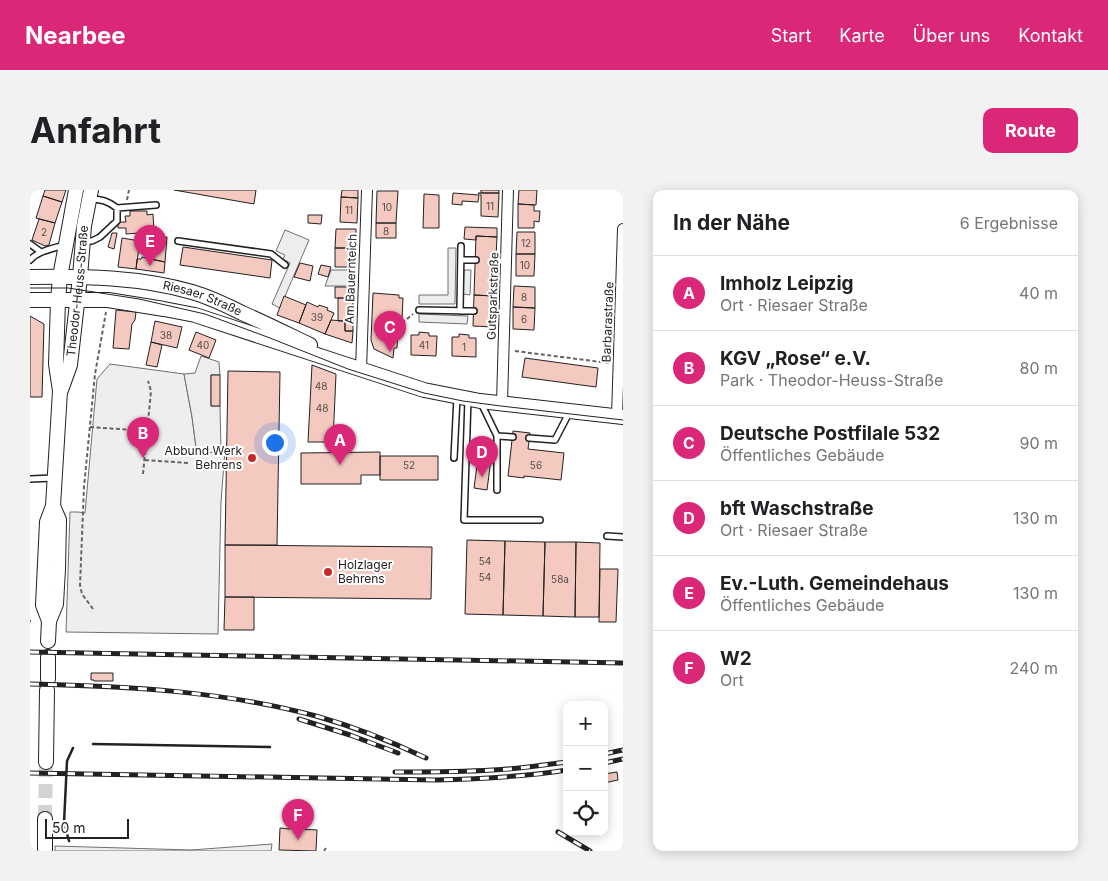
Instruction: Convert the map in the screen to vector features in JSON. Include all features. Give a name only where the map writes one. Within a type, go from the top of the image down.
[{"type":"main road","name":"Theodor-Heuss-Straße","points":[[48,641],[49,621],[56,604],[58,570],[59,520],[54,506],[60,391],[56,364],[58,300],[60,277],[76,190]]},
{"type":"main road","name":"Theodor-Heuss-Straße","points":[[60,391],[70,365],[84,226],[90,195]]},
{"type":"main road","name":"Riesaer Straße","points":[[30,277],[108,278],[146,282],[194,292],[238,311],[360,370]]},
{"type":"main road","name":"Riesaer Straße","points":[[30,300],[108,300],[159,308],[195,316],[424,390],[502,403],[620,417]]},
{"type":"main road","points":[[46,762],[48,657]]},
{"type":"main road","points":[[45,819],[45,851]]},
{"type":"street","name":"Am Bauernteich","points":[[360,370],[366,190]]},
{"type":"street","name":"Gutsparkstraße","points":[[502,403],[505,312],[501,261],[508,190]]},
{"type":"street","name":"Barbarastraße","points":[[620,417],[619,364],[623,229]]},
{"type":"lane","points":[[90,195],[110,202],[117,208],[156,205]]},
{"type":"lane","points":[[83,242],[92,242],[100,237],[116,221],[117,208]]},
{"type":"lane","points":[[178,241],[271,254],[285,265]]},
{"type":"lane","points":[[30,244],[41,252]]},
{"type":"lane","points":[[30,260],[41,252],[67,244]]},
{"type":"lane","points":[[460,311],[461,246]]},
{"type":"lane","points":[[461,260],[476,260]]},
{"type":"lane","points":[[418,310],[474,311]]},
{"type":"lane","points":[[494,312],[505,312]]},
{"type":"lane","points":[[468,398],[497,436],[497,490]]},
{"type":"lane","points":[[454,458],[468,398]]},
{"type":"lane","points":[[468,398],[464,520],[540,520]]},
{"type":"lane","points":[[529,438],[556,440],[570,411]]},
{"type":"lane","points":[[497,436],[512,437]]},
{"type":"lane","points":[[30,478],[55,478]]},
{"type":"lane","points":[[607,536],[623,537]]},
{"type":"path","points":[[396,321],[403,322],[418,310]]},
{"type":"path","points":[[93,609],[82,594],[80,585],[83,496],[95,374],[105,322]]},
{"type":"path","points":[[503,350],[619,364]]},
{"type":"path","points":[[539,354],[539,360]]},
{"type":"path","points":[[563,357],[563,363]]},
{"type":"path","points":[[589,366],[590,361]]},
{"type":"path","points":[[143,474],[151,392],[148,381]]},
{"type":"path","points":[[90,427],[147,431]]},
{"type":"path","points":[[144,460],[188,463]]},
{"type":"shaded area","points":[[285,230],[309,240],[280,308],[272,304],[290,263],[283,259],[285,255],[276,251]]},
{"type":"shaded area","points":[[448,248],[456,248],[455,304],[419,304],[419,295],[448,295]]},
{"type":"shaded area","points":[[331,270],[353,270],[353,286],[325,286]]},
{"type":"shaded area","points":[[464,270],[471,270],[470,295],[463,294]]},
{"type":"shaded area","points":[[419,314],[468,316],[467,324],[419,322]]},
{"type":"shaded area","points":[[201,356],[219,362],[220,375],[211,375],[211,406],[220,406],[221,451],[197,455],[184,374],[195,373]]},
{"type":"shaded area","points":[[110,364],[184,374],[197,455],[225,450],[221,502],[218,634],[66,632],[70,512],[85,513],[97,379]]},
{"type":"shaded area","points":[[272,844],[271,851],[55,851],[55,846],[191,850]]},
{"type":"building","points":[[45,190],[66,190],[62,202],[43,196]]},
{"type":"building","points":[[174,190],[256,190],[254,204]]},
{"type":"building","points":[[342,190],[358,190],[358,198],[341,197]]},
{"type":"building","points":[[481,190],[499,190],[499,193],[481,193]]},
{"type":"building","points":[[519,190],[537,190],[536,205],[518,204]]},
{"type":"building","points":[[377,191],[398,191],[396,223],[376,223]]},
{"type":"building","points":[[453,193],[479,195],[478,202],[462,201],[462,205],[452,204]]},
{"type":"building","points":[[478,193],[499,193],[498,217],[481,216],[481,195]]},
{"type":"building","points":[[424,194],[439,195],[439,228],[423,228]]},
{"type":"building","points":[[43,196],[62,202],[55,223],[36,218]]},
{"type":"building","points":[[341,197],[358,198],[357,223],[340,222]]},
{"type":"building","points":[[518,204],[534,205],[534,211],[540,211],[539,222],[534,221],[534,228],[518,228]]},
{"type":"building","points":[[130,211],[147,211],[147,215],[153,214],[154,232],[126,234],[126,228],[118,228],[118,222],[126,222],[125,216],[130,216]]},
{"type":"building","points":[[308,215],[322,215],[321,224],[308,223]]},
{"type":"building","points":[[39,219],[55,223],[49,245],[45,246],[32,240]]},
{"type":"building","points":[[376,223],[396,223],[396,238],[376,238]]},
{"type":"building","points":[[465,227],[497,228],[497,237],[476,236],[476,240],[464,239]]},
{"type":"building","points":[[336,229],[356,229],[356,248],[335,248]]},
{"type":"building","points":[[517,232],[535,232],[535,254],[516,254]]},
{"type":"building","points":[[112,233],[117,233],[114,249],[108,247]]},
{"type":"building","points":[[476,236],[497,237],[494,296],[474,295]]},
{"type":"building","points":[[167,237],[165,262],[150,259],[153,238]]},
{"type":"building","points":[[122,238],[140,241],[136,269],[118,267]]},
{"type":"building","points":[[183,247],[272,260],[270,278],[180,265]]},
{"type":"building","points":[[335,248],[356,248],[356,267],[335,267]]},
{"type":"building","points":[[516,254],[535,254],[534,276],[516,276]]},
{"type":"building","points":[[142,257],[165,262],[164,273],[136,269],[137,259]]},
{"type":"building","points":[[300,263],[313,266],[310,281],[294,277]]},
{"type":"building","points":[[321,265],[331,267],[328,277],[318,274]]},
{"type":"building","points":[[514,286],[535,287],[535,308],[513,307]]},
{"type":"building","points":[[335,287],[353,287],[353,298],[335,298]]},
{"type":"building","points":[[373,293],[399,295],[399,298],[403,298],[402,320],[396,320],[395,330],[398,330],[397,348],[394,348],[393,358],[374,349],[371,340]]},
{"type":"building","points":[[474,295],[494,296],[493,327],[473,326]]},
{"type":"building","points":[[284,296],[306,305],[299,323],[277,315]]},
{"type":"building","points":[[338,298],[353,298],[353,331],[345,331],[345,321],[338,321]]},
{"type":"building","points":[[307,302],[318,307],[319,305],[328,308],[327,310],[334,313],[325,334],[299,323]]},
{"type":"building","points":[[513,307],[535,308],[534,330],[513,329]]},
{"type":"building","points":[[116,310],[136,312],[135,320],[132,324],[129,349],[113,348]]},
{"type":"building","points":[[30,316],[44,324],[42,397],[30,397]]},
{"type":"building","points":[[331,320],[345,321],[345,331],[353,331],[352,343],[325,334]]},
{"type":"building","points":[[155,321],[182,327],[177,348],[151,342]]},
{"type":"building","points":[[196,332],[216,340],[209,358],[189,350]]},
{"type":"building","points":[[419,332],[429,333],[429,336],[437,336],[436,356],[411,355],[411,335],[419,335]]},
{"type":"building","points":[[459,334],[469,335],[469,338],[476,338],[476,357],[452,356],[452,337],[459,337]]},
{"type":"building","points":[[151,342],[162,345],[157,367],[146,365]]},
{"type":"building","points":[[525,358],[598,368],[596,387],[522,377]]},
{"type":"building","points":[[312,365],[336,374],[333,442],[308,442]]},
{"type":"building","name":"Abbund Werk Behrens","points":[[228,371],[280,372],[277,545],[225,545]]},
{"type":"building","points":[[211,375],[220,375],[220,406],[211,406]]},
{"type":"building","points":[[513,431],[530,433],[528,449],[564,453],[561,480],[508,476]]},
{"type":"building","points":[[380,452],[380,475],[361,475],[361,484],[301,484],[301,453]]},
{"type":"building","points":[[380,456],[438,456],[438,480],[380,480]]},
{"type":"building","points":[[483,458],[491,459],[487,490],[474,488],[477,465],[481,466]]},
{"type":"building","points":[[467,540],[505,541],[503,615],[465,614]]},
{"type":"building","points":[[505,541],[545,542],[543,616],[503,615]]},
{"type":"building","points":[[545,542],[576,542],[575,617],[543,616]]},
{"type":"building","points":[[576,542],[600,543],[599,617],[575,617]]},
{"type":"building","name":"Holzlager Behrens","points":[[225,545],[432,547],[431,599],[225,597]]},
{"type":"building","points":[[600,569],[618,569],[616,622],[599,622]]},
{"type":"building","points":[[225,597],[254,597],[254,630],[224,630]]},
{"type":"building","points":[[91,673],[113,673],[113,681],[91,680]]},
{"type":"building","points":[[617,772],[618,780],[608,782],[608,773]]},
{"type":"building","points":[[290,826],[299,827],[299,829],[317,830],[316,851],[279,850],[280,828],[290,829]]},
{"type":"tunnel","points":[[45,819],[46,762]]},
{"type":"tram line","points":[[30,288],[68,288],[139,299],[205,314],[348,369],[424,393],[463,401],[623,420]]},
{"type":"railway","points":[[30,652],[623,663]]},
{"type":"railway","points":[[30,684],[138,688],[210,695],[246,701],[330,720],[372,735],[426,758]]},
{"type":"railway","points":[[299,719],[398,753]]},
{"type":"railway","points":[[608,753],[623,750]]},
{"type":"railway","points":[[608,762],[623,759]]},
{"type":"railway","points":[[395,772],[456,772],[521,768],[563,763]]},
{"type":"railway","points":[[30,773],[435,780],[501,777],[563,770]]},
{"type":"railway","points":[[558,832],[590,851]]},
{"type":"wall","points":[[93,744],[270,747]]},
{"type":"wall","points":[[69,841],[64,823],[67,761],[73,748]]},
{"type":"place","name":"Ev.-Luth. Gemeindehaus","points":[[150,266]]},
{"type":"place","name":"Deutsche Postfilale 532","points":[[390,352]]},
{"type":"place","name":"KGV „Rose“ e.V.","points":[[143,458]]},
{"type":"place","name":"Abbund Werk Behrens","points":[[252,458]]},
{"type":"place","name":"Imholz Leipzig","points":[[340,465]]},
{"type":"place","name":"bft Waschstraße","points":[[482,477]]},
{"type":"place","name":"Holzlager Behrens","points":[[328,572]]},
{"type":"place","name":"W2","points":[[298,840]]}]
